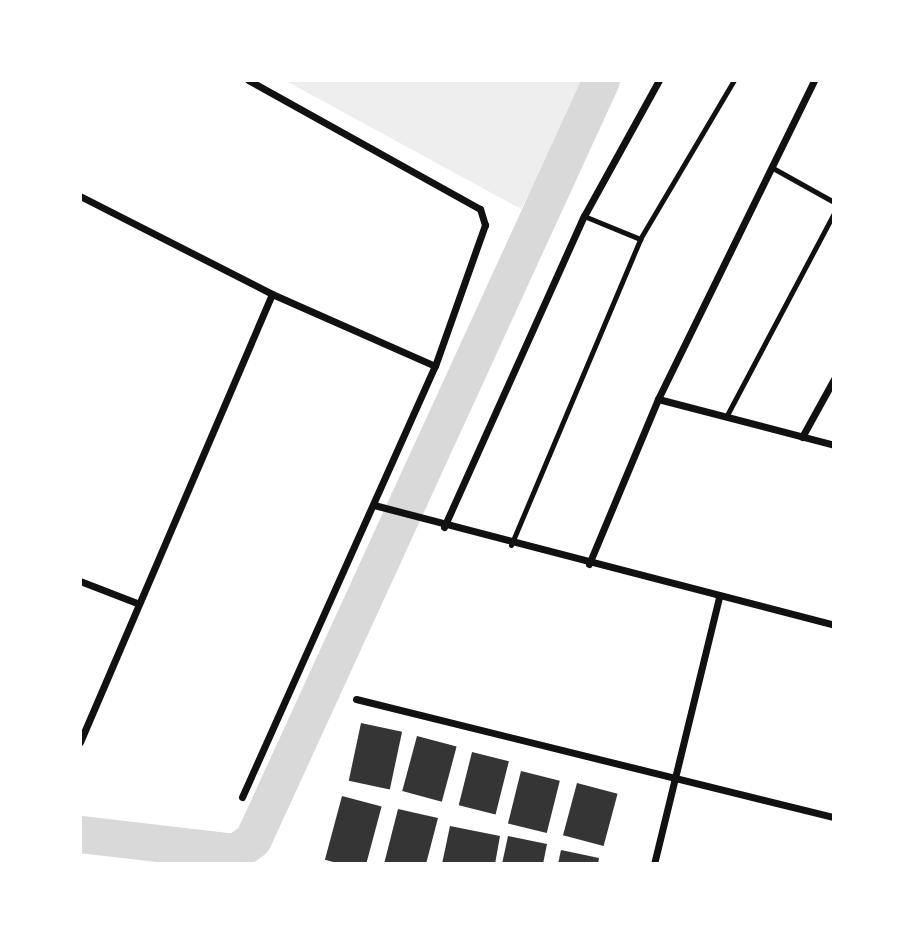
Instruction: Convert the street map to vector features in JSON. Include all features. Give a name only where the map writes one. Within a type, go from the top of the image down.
[{"type":"street","points":[[242,797],[435,366],[483,241],[480,209],[248,80]]},
{"type":"street","points":[[444,527],[584,216],[659,80]]},
{"type":"street","points":[[589,564],[658,399],[814,80]]},
{"type":"street","points":[[80,195],[272,293],[435,366]]},
{"type":"street","points":[[80,742],[137,603],[272,293]]},
{"type":"street","points":[[802,437],[834,379]]},
{"type":"street","points":[[658,399],[834,445]]},
{"type":"street","points":[[374,505],[511,545],[834,625]]},
{"type":"street","points":[[80,582],[137,603]]},
{"type":"street","points":[[654,863],[673,772],[719,598]]},
{"type":"street","points":[[356,699],[673,772],[834,817]]},
{"type":"lane","points":[[511,545],[640,239],[734,80]]},
{"type":"lane","points":[[771,167],[834,202]]},
{"type":"lane","points":[[726,416],[834,213]]},
{"type":"lane","points":[[584,216],[640,239]]},
{"type":"shaded area","points":[[286,81],[591,81],[521,209]]},
{"type":"building","points":[[361,723],[402,732],[390,789],[349,781]]},
{"type":"building","points":[[417,736],[457,747],[442,802],[402,791]]},
{"type":"building","points":[[472,752],[509,761],[496,815],[459,805]]},
{"type":"building","points":[[521,771],[560,781],[547,833],[508,823]]},
{"type":"building","points":[[577,783],[618,794],[604,846],[563,835]]},
{"type":"building","points":[[342,796],[382,807],[366,864],[341,864],[325,860]]},
{"type":"building","points":[[398,809],[438,818],[426,864],[384,864]]},
{"type":"building","points":[[450,826],[500,836],[495,864],[442,864]]},
{"type":"building","points":[[508,836],[547,844],[543,864],[502,864]]},
{"type":"building","points":[[561,850],[599,858],[598,864],[558,864]]},
{"type":"waterway","points":[[80,834],[236,852],[253,839],[601,80]]}]
